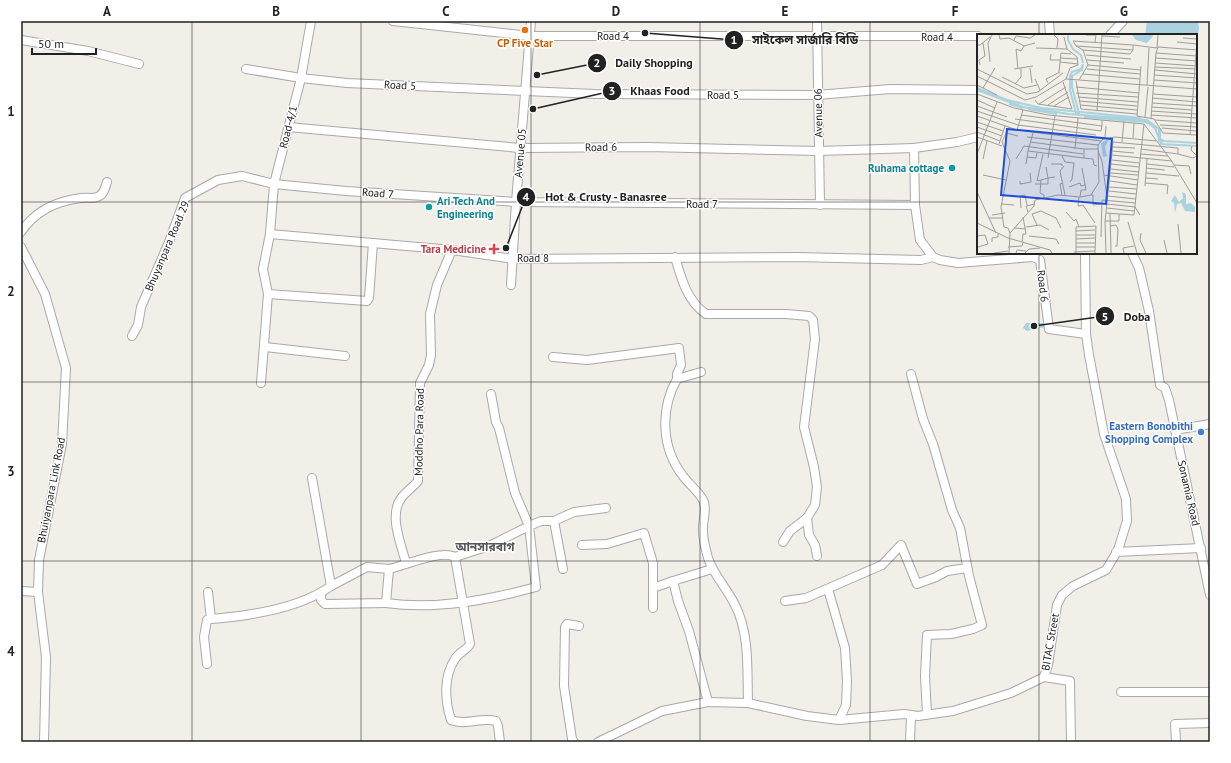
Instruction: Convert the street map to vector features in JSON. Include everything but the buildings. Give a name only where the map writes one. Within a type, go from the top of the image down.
[{"type":"street","name":"Road-4/1","points":[[261,383],[268,294],[263,269],[272,235],[274,184],[301,78],[311,21]]},
{"type":"street","name":"Road 4","points":[[392,21],[530,36],[977,36]]},
{"type":"street","name":"Avenue 05","points":[[511,285],[520,148],[531,21]]},
{"type":"street","name":"Avenue 06","points":[[817,21],[817,95],[820,204]]},
{"type":"street","points":[[1049,21],[1050,34]]},
{"type":"street","points":[[1111,34],[1123,21]]},
{"type":"street","points":[[21,40],[88,51],[139,64]]},
{"type":"street","name":"Road 5","points":[[246,69],[301,78],[347,83],[602,94],[817,95],[890,89],[977,90]]},
{"type":"street","name":"Road 6","points":[[288,127],[520,148],[648,146],[819,151],[914,148],[963,141],[977,137]]},
{"type":"street","points":[[914,148],[915,205],[920,240],[933,257]]},
{"type":"street","name":"Bhuyanpara Road 29","points":[[132,336],[138,325],[141,307],[169,242],[185,198],[218,180],[242,176],[274,184]]},
{"type":"street","points":[[21,232],[31,219],[44,209],[67,200],[83,197],[99,197],[104,191],[106,182]]},
{"type":"street","name":"Road 7","points":[[274,184],[346,191],[516,202],[915,205]]},
{"type":"street","name":"Road 8","points":[[272,235],[452,250],[513,258],[797,257],[921,260],[933,257]]},
{"type":"street","points":[[268,294],[367,301],[369,298],[373,244]]},
{"type":"street","name":"Bhuiyanpara Link Road","points":[[21,247],[45,294],[66,368],[62,444],[41,544],[38,592],[46,657],[44,742]]},
{"type":"street","name":"Moddho Para Road","points":[[406,563],[396,510],[403,496],[418,481],[420,383],[429,365],[431,356],[430,314],[437,285],[452,250]]},
{"type":"street","name":"BITAC Street","points":[[598,742],[662,711],[708,702],[748,703],[807,716],[839,720],[904,714],[911,716],[953,711],[1011,693],[1044,677],[1048,665],[1057,605],[1062,595],[1073,586],[1106,570],[1116,552],[1127,521],[1126,499],[1104,434],[1088,355],[1086,334],[1085,254]]},
{"type":"street","name":"Sonamia Road","points":[[1132,254],[1139,268],[1149,311],[1160,385],[1165,388],[1169,400],[1210,595]]},
{"type":"street","points":[[674,257],[681,278],[693,302],[706,314],[786,314],[809,316],[813,320],[815,338],[804,427],[817,487],[815,505],[807,518],[790,531],[783,542]]},
{"type":"street","name":"Road 6","points":[[933,257],[940,260],[958,263],[1034,257],[1040,260],[1049,329],[1086,334]]},
{"type":"street","points":[[265,347],[345,356]]},
{"type":"street","points":[[553,357],[588,360],[679,348],[681,365],[677,374],[677,379],[670,391],[666,409],[665,433],[674,460],[682,474],[703,499],[706,513],[703,527],[703,538],[712,570],[735,605],[745,633],[748,703]]},
{"type":"street","points":[[677,379],[701,372]]},
{"type":"street","points":[[910,374],[923,419],[933,444],[952,510],[960,528],[967,568],[982,625],[973,629],[951,634],[927,635],[925,676],[927,714]]},
{"type":"street","points":[[321,592],[321,600],[325,604],[386,603],[429,606],[492,598],[536,587],[529,526],[515,492],[505,457],[499,428],[496,422],[491,394]]},
{"type":"street","points":[[1175,430],[1210,424]]},
{"type":"street","points":[[312,478],[331,586]]},
{"type":"street","points":[[207,664],[204,637],[207,620],[211,618],[244,616],[303,601],[367,567],[389,569],[402,567],[406,563],[441,555],[452,555],[455,557],[489,546],[540,521],[554,521],[574,512],[606,508]]},
{"type":"street","points":[[807,518],[809,535],[815,545],[817,556]]},
{"type":"street","points":[[554,521],[563,569]]},
{"type":"street","points":[[582,545],[607,544],[644,533],[653,563],[653,608]]},
{"type":"street","points":[[786,601],[806,598],[882,566],[901,545],[917,584],[936,577],[947,570],[967,568]]},
{"type":"street","points":[[1116,552],[1201,548]]},
{"type":"street","points":[[455,557],[470,644],[455,658],[450,667],[446,697],[448,711],[451,720],[456,722],[466,723],[491,720],[496,721],[500,742]]},
{"type":"street","points":[[386,603],[389,569]]},
{"type":"street","points":[[653,588],[673,580],[712,570]]},
{"type":"street","points":[[673,580],[678,601],[690,631],[708,702]]},
{"type":"street","points":[[828,589],[846,648],[846,706],[839,720]]},
{"type":"street","points":[[21,591],[38,592]]},
{"type":"street","points":[[208,592],[211,618]]},
{"type":"street","points":[[574,742],[564,686],[565,627],[567,624],[579,626]]},
{"type":"street","points":[[1044,677],[1070,680],[1071,742]]},
{"type":"street","points":[[1121,692],[1210,692]]},
{"type":"street","points":[[910,742],[911,716]]},
{"type":"street","points":[[1176,742],[1175,724],[1210,723]]},
{"type":"water","points":[[1147,21],[1198,21],[1199,29],[1197,37],[1197,34],[1145,34]]},
{"type":"water","points":[[1026,323],[1043,323],[1045,327],[1027,331],[1023,328]]},
{"type":"place","name":"CP Five Star","points":[[525,30]]},
{"type":"place","name":"সাইকেল সার্জারি বিডি","points":[[645,33]]},
{"type":"place","name":"Daily Shopping","points":[[537,75]]},
{"type":"place","name":"Khaas Food","points":[[533,109]]},
{"type":"place","name":"Ruhama cottage","points":[[952,168]]},
{"type":"place","name":"Ari Tech And Engineering","points":[[429,207]]},
{"type":"place","name":"Hot & Crusty - Banasree","points":[[506,248]]},
{"type":"place","name":"Tara Medicine","points":[[494,249]]},
{"type":"place","name":"Doba","points":[[1034,326]]},
{"type":"place","name":"Eastern Bonobithi Shopping Complex","points":[[1201,432]]},
{"type":"district","name":"আনসারবাগ","points":[[485,546]]}]
